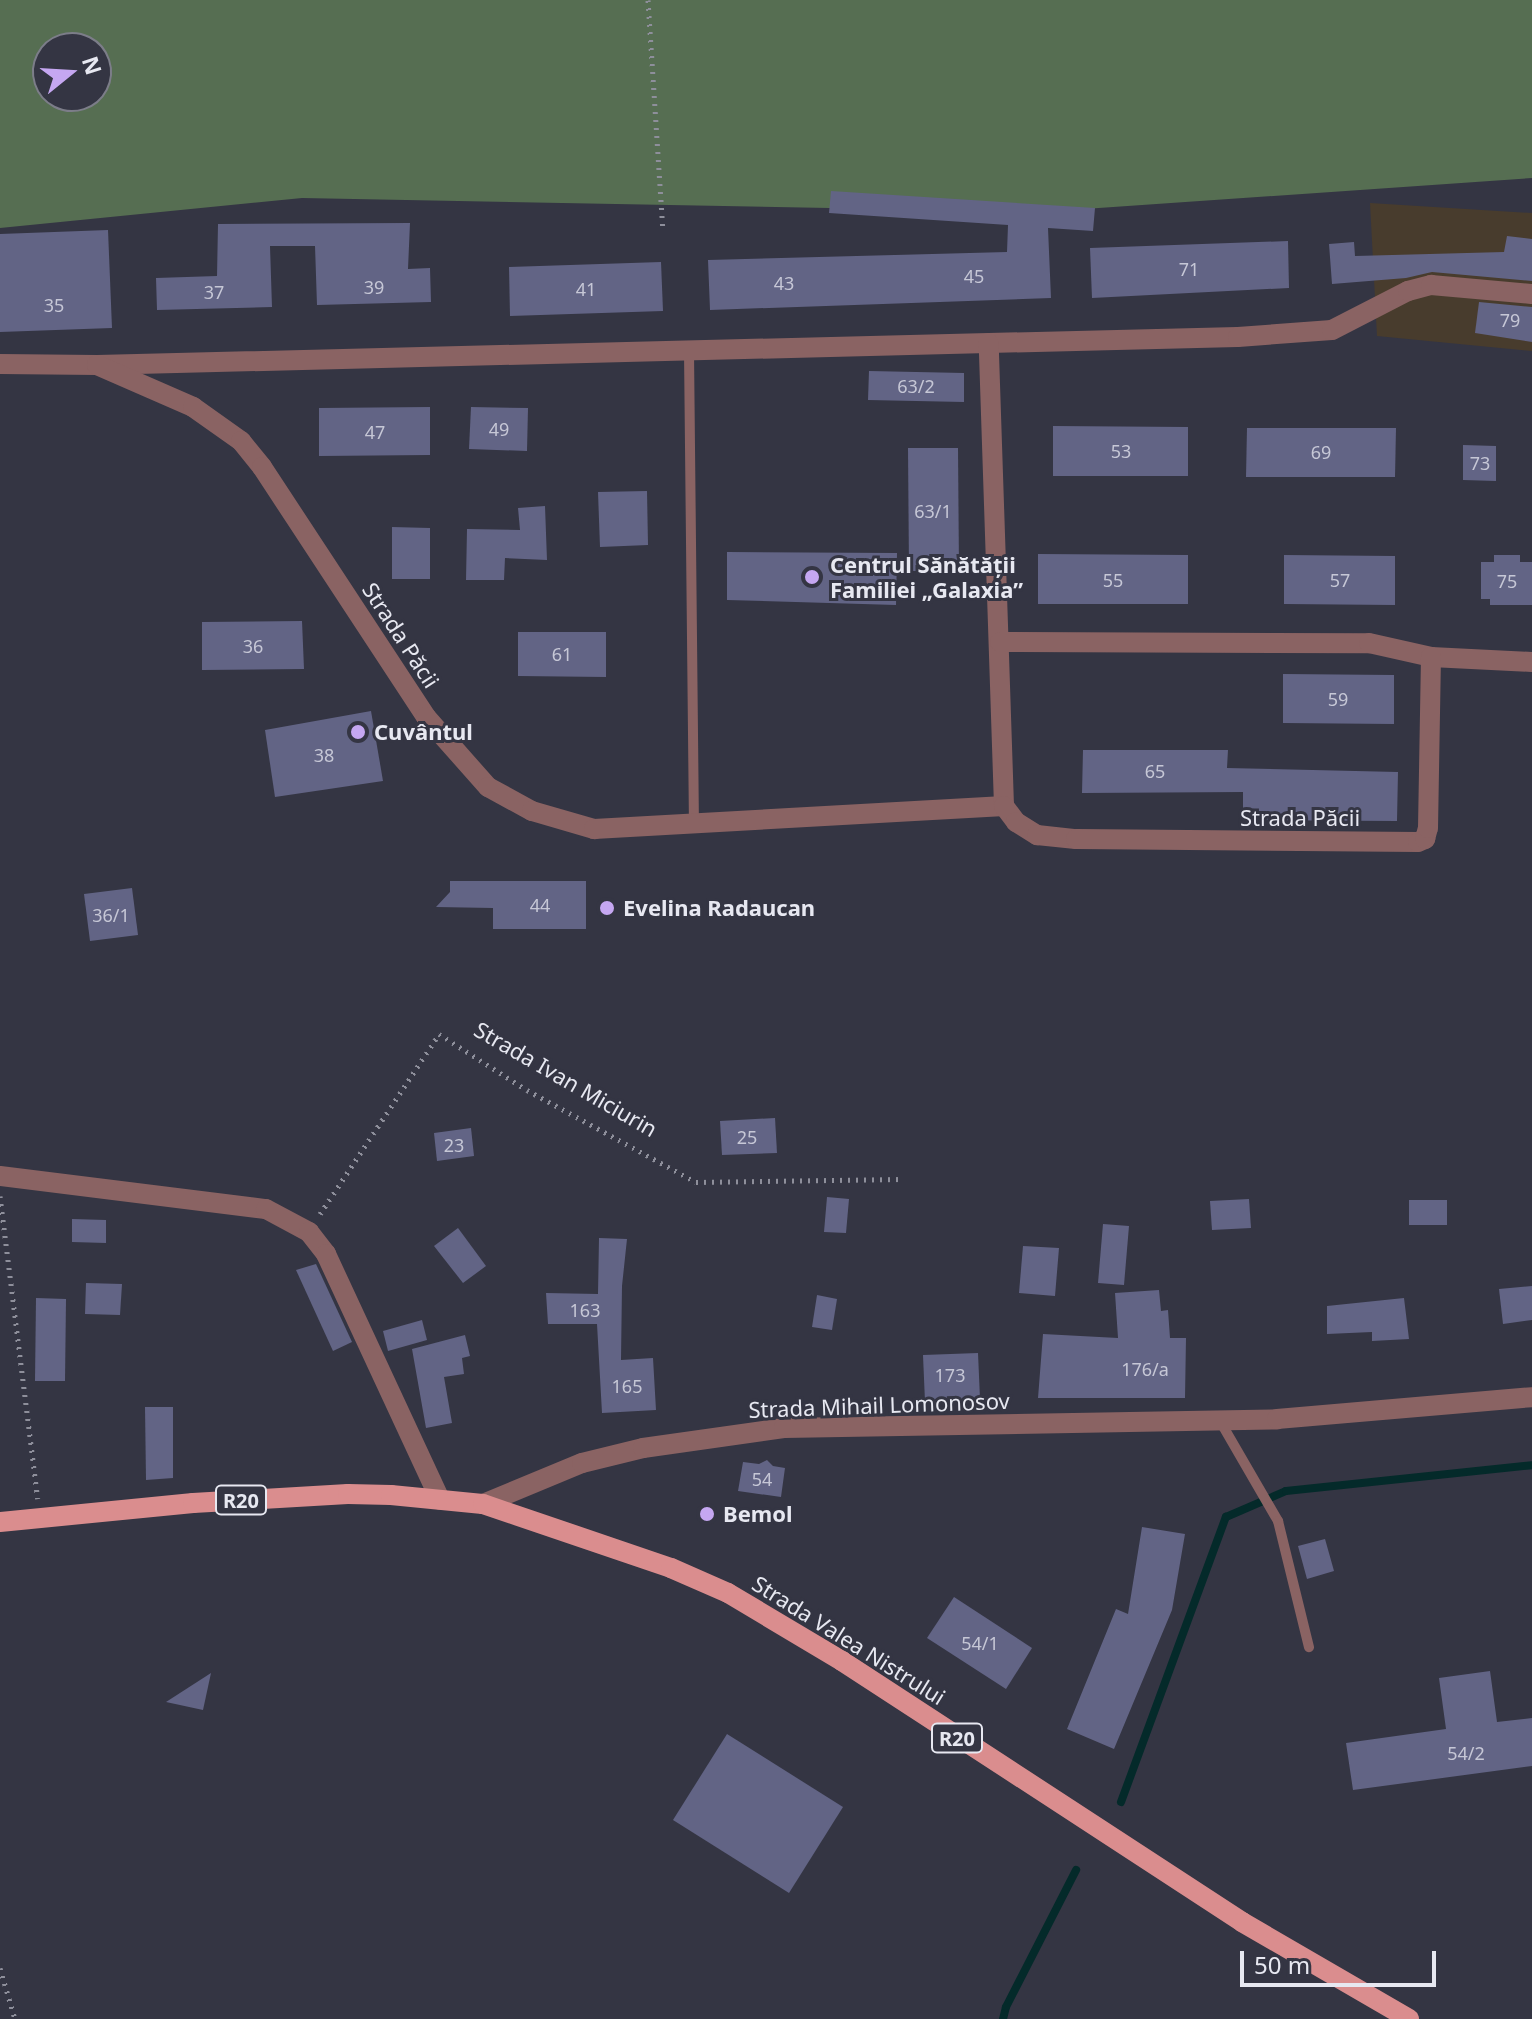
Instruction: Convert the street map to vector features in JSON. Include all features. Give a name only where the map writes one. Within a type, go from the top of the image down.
[{"type":"main road","name":"Strada Mihail Lomonosov","points":[[0,1522],[348,1494],[483,1504]]},
{"type":"main road","name":"Strada Valea Nistrului","points":[[483,1504],[671,1568],[728,1593],[842,1661],[1242,1922],[1409,2019]]},
{"type":"street","name":"Strada Păcii","points":[[0,364],[97,365],[689,351],[1317,332],[1332,330],[1408,291],[1431,285],[1532,294]]},
{"type":"street","points":[[989,343],[1004,806]]},
{"type":"street","name":"Strada Păcii","points":[[97,365],[193,407],[241,441],[262,467],[426,717],[488,787],[532,811],[594,829],[1004,806],[1016,822],[1037,835],[1076,839],[1418,842],[1425,839],[1428,828],[1431,657]]},
{"type":"street","points":[[1000,642],[1369,643],[1431,657],[1532,662]]},
{"type":"street","points":[[0,1176],[266,1209],[309,1232],[326,1254],[440,1500]]},
{"type":"street","name":"Strada Mihail Lomonosov","points":[[483,1504],[582,1463],[643,1448],[784,1428],[1307,1417],[1532,1397]]},
{"type":"lane","points":[[689,351],[694,823]]},
{"type":"lane","points":[[1219,1419],[1278,1521],[1309,1647]]},
{"type":"path","points":[[648,0],[663,231]]},
{"type":"path","name":"Strada Ivan Miciurin","points":[[309,1232],[430,1043],[439,1034],[527,1090],[696,1182],[903,1179]]},
{"type":"path","points":[[0,1195],[40,1518]]},
{"type":"path","points":[[0,1968],[15,2019]]},
{"type":"shaded area","points":[[1370,203],[1532,213],[1532,351],[1377,336]]},
{"type":"green space","points":[[0,0],[1532,0],[1532,178],[1041,212],[302,198],[0,228]]},
{"type":"building","points":[[831,191],[1095,208],[1093,231],[1048,228],[1051,298],[710,310],[708,260],[1007,252],[1008,225],[829,213]]},
{"type":"building","points":[[410,223],[408,269],[430,268],[431,302],[317,305],[315,246],[270,246],[272,307],[157,310],[156,278],[217,276],[218,224]]},
{"type":"building","points":[[108,230],[112,328],[0,332],[0,234]]},
{"type":"building","points":[[1507,236],[1532,239],[1532,281],[1432,272],[1406,278],[1332,284],[1329,244],[1354,242],[1355,256],[1504,252]]},
{"type":"building","points":[[1288,241],[1289,288],[1092,298],[1090,248]]},
{"type":"building","points":[[661,262],[663,311],[510,316],[509,267]]},
{"type":"building","points":[[1479,302],[1532,307],[1532,342],[1475,333]]},
{"type":"building","points":[[869,371],[964,373],[964,402],[868,400]]},
{"type":"building","points":[[430,407],[430,455],[319,456],[319,408]]},
{"type":"building","points":[[471,407],[528,408],[527,451],[469,449]]},
{"type":"building","points":[[1053,426],[1188,427],[1188,476],[1053,476]]},
{"type":"building","points":[[1247,428],[1396,428],[1395,477],[1246,477]]},
{"type":"building","points":[[1463,445],[1496,446],[1496,481],[1463,480]]},
{"type":"building","points":[[908,448],[958,448],[959,571],[909,571]]},
{"type":"building","points":[[647,491],[648,545],[600,547],[598,492]]},
{"type":"building","points":[[545,506],[547,560],[505,558],[504,580],[466,580],[467,529],[520,530],[518,508]]},
{"type":"building","points":[[392,527],[430,528],[430,579],[392,579]]},
{"type":"building","name":"Centrul Sănătății Familiei „Galaxia”","points":[[727,552],[897,553],[896,605],[727,600]]},
{"type":"building","points":[[1038,554],[1188,555],[1188,604],[1038,604]]},
{"type":"building","points":[[1284,555],[1395,556],[1395,605],[1284,604]]},
{"type":"building","points":[[1494,555],[1520,555],[1520,562],[1532,562],[1532,605],[1490,605],[1490,599],[1481,599],[1481,562],[1494,562]]},
{"type":"building","points":[[302,621],[304,669],[202,670],[202,622]]},
{"type":"building","points":[[518,632],[606,632],[606,677],[518,676]]},
{"type":"building","points":[[1283,674],[1394,675],[1394,724],[1283,723]]},
{"type":"building","points":[[371,711],[383,781],[275,797],[265,730]]},
{"type":"building","points":[[1083,750],[1228,750],[1227,768],[1398,772],[1397,821],[1243,820],[1243,792],[1082,793]]},
{"type":"building","points":[[450,881],[586,881],[586,929],[493,929],[493,908],[436,907],[450,892]]},
{"type":"building","points":[[132,888],[138,935],[90,941],[84,894]]},
{"type":"building","points":[[775,1118],[777,1153],[722,1155],[720,1121]]},
{"type":"building","points":[[471,1128],[474,1156],[437,1161],[434,1133]]},
{"type":"building","points":[[827,1197],[849,1199],[846,1233],[824,1232]]},
{"type":"building","points":[[1249,1199],[1251,1228],[1212,1230],[1210,1201]]},
{"type":"building","points":[[1409,1200],[1447,1200],[1447,1225],[1409,1225]]},
{"type":"building","points":[[72,1219],[106,1220],[106,1243],[72,1242]]},
{"type":"building","points":[[1103,1224],[1129,1226],[1124,1285],[1098,1283]]},
{"type":"building","points":[[458,1228],[486,1266],[463,1283],[434,1246]]},
{"type":"building","points":[[599,1238],[627,1239],[622,1286],[621,1360],[653,1358],[656,1410],[602,1413],[597,1324],[548,1324],[546,1293],[598,1294]]},
{"type":"building","points":[[1023,1246],[1059,1248],[1055,1296],[1019,1293]]},
{"type":"building","points":[[316,1264],[352,1342],[333,1351],[296,1270]]},
{"type":"building","points":[[86,1283],[122,1284],[120,1315],[85,1314]]},
{"type":"building","points":[[1532,1286],[1532,1320],[1503,1324],[1499,1289]]},
{"type":"building","points":[[1159,1290],[1161,1311],[1168,1310],[1170,1338],[1186,1338],[1185,1398],[1038,1398],[1043,1334],[1118,1338],[1115,1293]]},
{"type":"building","points":[[817,1295],[837,1299],[832,1330],[812,1327]]},
{"type":"building","points":[[36,1298],[66,1299],[65,1381],[35,1381]]},
{"type":"building","points":[[1404,1298],[1409,1339],[1372,1341],[1372,1332],[1327,1334],[1327,1306]]},
{"type":"building","points":[[422,1320],[427,1340],[388,1351],[383,1331]]},
{"type":"building","points":[[465,1335],[470,1356],[462,1358],[464,1374],[444,1377],[452,1423],[426,1428],[412,1349]]},
{"type":"building","points":[[978,1353],[980,1399],[925,1402],[923,1355]]},
{"type":"building","points":[[145,1407],[173,1407],[173,1478],[146,1480]]},
{"type":"building","points":[[767,1460],[773,1466],[785,1468],[781,1497],[738,1491],[743,1462],[759,1464]]},
{"type":"building","points":[[1142,1527],[1185,1534],[1172,1610],[1114,1749],[1067,1729],[1116,1609],[1128,1614]]},
{"type":"building","points":[[1325,1539],[1334,1571],[1307,1579],[1298,1546]]},
{"type":"building","points":[[954,1597],[1032,1648],[1006,1689],[927,1638]]},
{"type":"building","points":[[1490,1671],[1497,1722],[1532,1718],[1532,1766],[1353,1790],[1346,1743],[1446,1729],[1439,1678]]},
{"type":"building","points":[[211,1673],[203,1710],[166,1702]]},
{"type":"building","points":[[727,1734],[843,1807],[789,1893],[673,1820]]},
{"type":"waterway","points":[[1121,1802],[1226,1517],[1286,1491],[1532,1465]]},
{"type":"waterway","points":[[1003,2019],[1006,2007],[1076,1870]]},
{"type":"place","name":"Centrul Sănătății Familiei „Galaxia”","points":[[812,577]]},
{"type":"place","name":"Cuvântul","points":[[358,732]]},
{"type":"place","name":"Evelina Radaucan","points":[[607,908]]},
{"type":"place","name":"Bemol","points":[[707,1514]]}]
